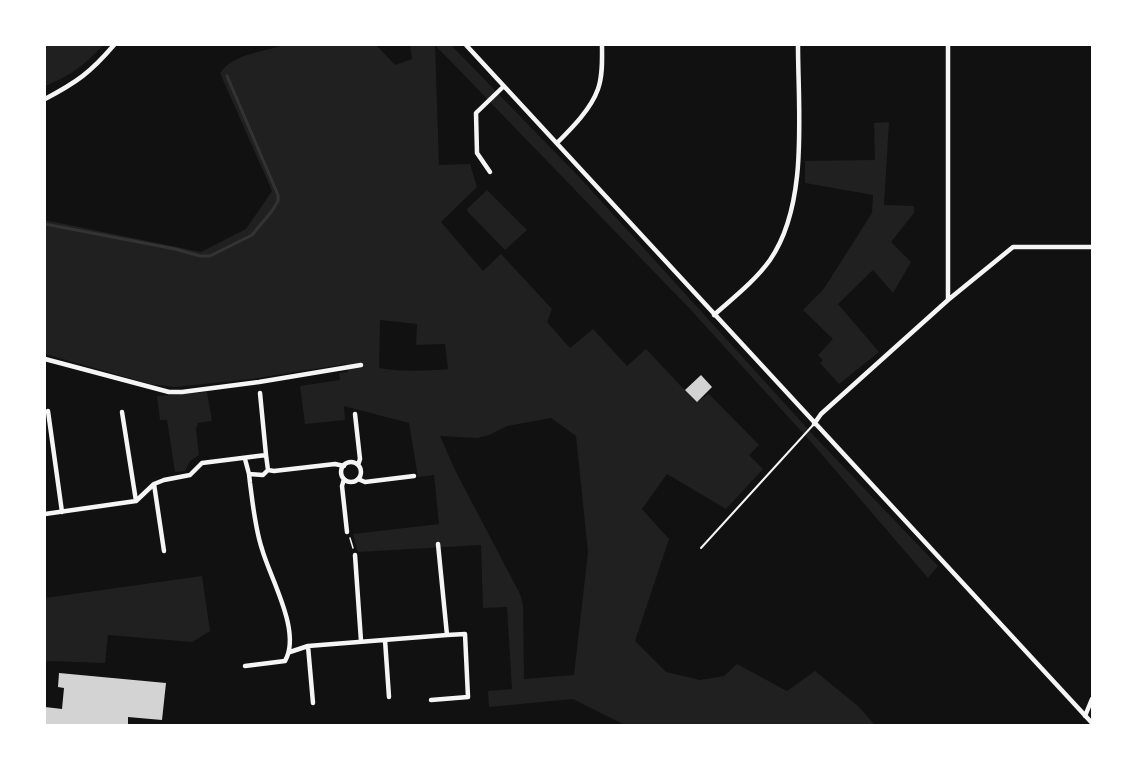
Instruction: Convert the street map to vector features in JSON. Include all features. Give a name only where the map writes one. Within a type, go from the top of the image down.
[{"type":"street","points":[[45,99],[71,86],[92,70],[114,45]]},
{"type":"street","points":[[466,45],[1092,723]]},
{"type":"street","points":[[557,143],[571,129],[598,90],[602,69],[602,45]]},
{"type":"street","points":[[714,315],[770,260],[793,207],[798,173],[798,45]]},
{"type":"street","points":[[948,45],[948,300]]},
{"type":"street","points":[[490,172],[477,153],[476,113],[504,86]]},
{"type":"street","points":[[814,424],[821,414],[948,300],[1013,247],[1092,247]]},
{"type":"street","points":[[45,359],[169,392],[259,382],[361,365]]},
{"type":"street","points":[[260,393],[268,470]]},
{"type":"street","points":[[48,411],[62,512]]},
{"type":"street","points":[[122,412],[136,501]]},
{"type":"street","points":[[355,414],[360,459],[358,465],[361,472],[358,479]]},
{"type":"street","points":[[45,514],[136,501],[154,484],[190,475],[202,463],[266,455]]},
{"type":"street","points":[[245,459],[261,548],[281,600],[288,626],[290,652],[285,661],[245,666]]},
{"type":"street","points":[[268,470],[335,464],[344,466],[351,463],[358,465]]},
{"type":"street","points":[[344,466],[341,473],[344,479],[350,482],[358,479],[365,482],[414,476]]},
{"type":"street","points":[[249,474],[263,475],[268,470]]},
{"type":"street","points":[[344,479],[342,486],[348,532]]},
{"type":"street","points":[[154,484],[164,551]]},
{"type":"street","points":[[438,544],[447,635]]},
{"type":"street","points":[[355,555],[361,641]]},
{"type":"street","points":[[290,652],[308,646],[465,634],[468,698],[431,700]]},
{"type":"street","points":[[385,640],[389,697]]},
{"type":"street","points":[[308,646],[313,703]]},
{"type":"street","points":[[1085,716],[1092,699]]},
{"type":"lane","points":[[701,548],[814,424]]},
{"type":"path","points":[[348,532],[355,555]]},
{"type":"shaded area","points":[[45,45],[103,45],[77,69],[45,86]]},
{"type":"shaded area","points":[[283,45],[376,45],[395,65],[412,59],[410,45],[435,45],[439,165],[470,164],[477,187],[441,222],[483,271],[501,254],[552,309],[547,322],[570,348],[593,329],[627,366],[646,349],[696,402],[709,394],[759,445],[749,455],[763,469],[726,509],[667,474],[642,509],[669,539],[635,641],[666,672],[700,680],[724,676],[737,664],[787,691],[815,671],[858,706],[875,725],[625,725],[573,699],[489,707],[488,691],[512,689],[507,607],[483,608],[481,545],[358,552],[353,534],[439,524],[434,475],[418,477],[409,423],[344,406],[345,420],[305,424],[300,386],[340,380],[339,373],[348,372],[346,364],[251,379],[175,387],[150,384],[45,354],[45,220],[201,252],[246,229],[272,191],[220,73],[233,62],[249,54]],"holes":[[[380,320],[417,324],[416,345],[445,344],[448,369],[414,371],[379,368]],[[551,418],[576,436],[588,552],[574,675],[524,679],[523,605],[520,594],[456,472],[440,436],[477,438],[507,426]]]},
{"type":"shaded area","points":[[435,45],[451,45],[580,178],[817,439],[938,566],[928,578],[812,443],[689,308]]},
{"type":"shaded area","points":[[889,122],[884,205],[914,206],[914,213],[891,242],[911,262],[893,293],[873,270],[838,304],[879,352],[839,384],[820,363],[823,360],[818,355],[833,339],[803,310],[823,290],[872,213],[873,195],[805,183],[805,161],[875,160],[874,123]]},
{"type":"shaded area","points":[[487,190],[527,230],[505,250],[467,209]]},
{"type":"shaded area","points":[[207,392],[212,421],[198,423],[196,429],[199,455],[190,461],[185,471],[175,472],[167,420],[160,420],[157,396]]},
{"type":"shaded area","points":[[202,576],[210,631],[192,642],[108,635],[105,663],[45,662],[45,598]]},
{"type":"building","points":[[701,375],[712,387],[697,402],[685,390]]},
{"type":"building","points":[[59,673],[166,683],[162,720],[128,717],[128,725],[45,725],[45,707],[62,709],[64,688],[58,687]]},
{"type":"waterway","points":[[45,224],[175,249],[200,256],[210,256],[252,235],[272,211],[278,201],[278,195],[227,76]]}]
